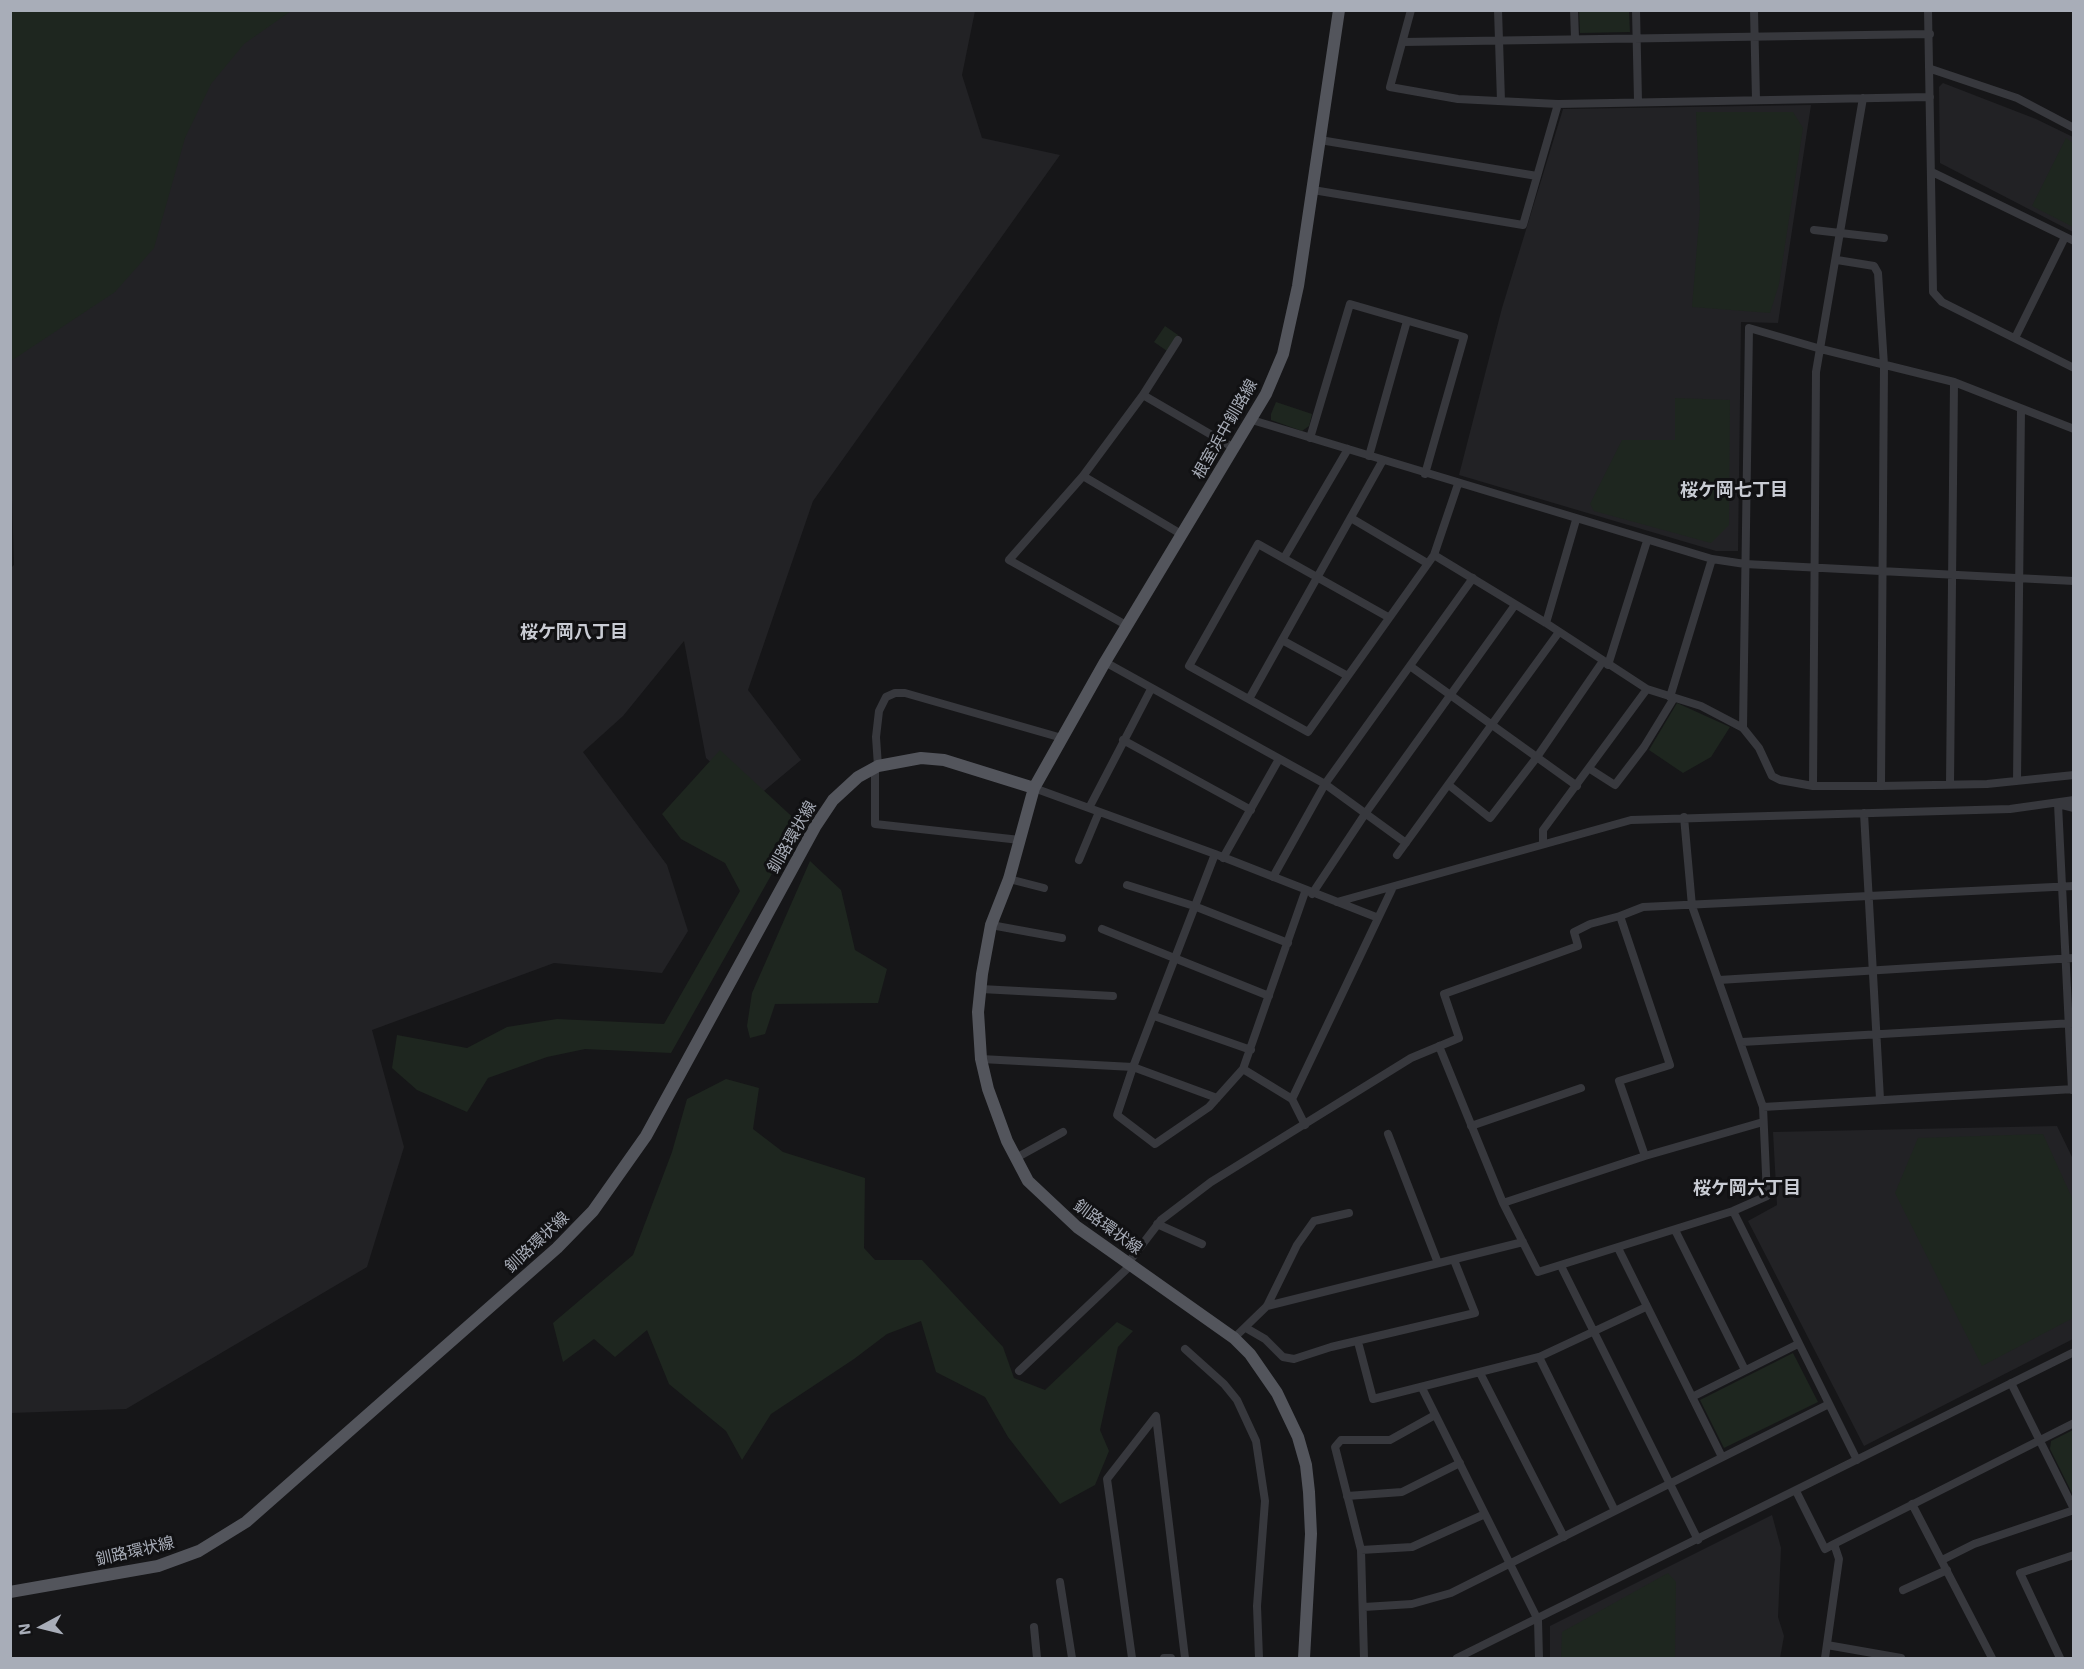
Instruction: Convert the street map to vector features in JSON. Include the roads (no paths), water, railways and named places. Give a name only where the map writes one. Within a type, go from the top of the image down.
[{"type":"main road","name":"根室浜中釧路線","points":[[1035,788],[1126,625],[1252,420],[1283,354],[1298,286],[1339,10]]},
{"type":"main road","name":"釧路環状線","points":[[13,1592],[158,1566],[199,1551],[246,1522],[557,1248],[593,1211],[646,1136],[815,827],[833,800],[858,777],[877,767],[911,759],[944,760],[1035,788],[1009,879],[992,926],[981,989],[978,1012],[981,1059],[988,1089],[1016,1158],[1028,1180],[1048,1202],[1077,1227],[1234,1338],[1250,1354],[1277,1392],[1298,1437],[1306,1465],[1311,1534],[1304,1659]]},
{"type":"street","points":[[1411,10],[1390,87],[1458,99],[1558,104],[1930,97]]},
{"type":"street","points":[[1498,10],[1501,102]]},
{"type":"street","points":[[1574,10],[1575,38]]},
{"type":"street","points":[[1636,10],[1638,101]]},
{"type":"street","points":[[1754,10],[1756,100]]},
{"type":"street","points":[[1928,10],[1931,69],[1933,292],[1942,302],[2073,368]]},
{"type":"street","points":[[1403,42],[1930,34]]},
{"type":"street","points":[[1931,69],[2017,98],[2073,128]]},
{"type":"street","points":[[1813,786],[1816,372],[1863,98]]},
{"type":"street","points":[[1313,190],[1523,225],[1558,104]]},
{"type":"street","points":[[1320,140],[1537,176]]},
{"type":"street","points":[[1932,172],[2073,241]]},
{"type":"street","points":[[1814,230],[1884,238]]},
{"type":"street","points":[[2015,338],[2065,237]]},
{"type":"street","points":[[1837,260],[1874,266],[1878,273],[1884,365],[1881,786]]},
{"type":"street","points":[[1310,438],[1350,304],[1464,337],[1425,474]]},
{"type":"street","points":[[1369,456],[1407,321]]},
{"type":"street","points":[[1743,728],[1749,328],[1821,349],[1954,382],[2073,429]]},
{"type":"street","points":[[1126,625],[1009,560],[1083,476],[1143,395],[1178,340]]},
{"type":"street","points":[[1950,784],[1954,382]]},
{"type":"street","points":[[1143,395],[1234,448]]},
{"type":"street","points":[[2017,780],[2021,409]]},
{"type":"street","points":[[1252,420],[1576,520],[1712,559],[1745,564],[2073,580]]},
{"type":"street","points":[[1284,558],[1348,449]]},
{"type":"street","points":[[1249,699],[1383,460]]},
{"type":"street","points":[[1083,476],[1181,534]]},
{"type":"street","points":[[1388,616],[1258,543],[1190,666],[1308,732],[1388,616],[1434,555],[1458,484]]},
{"type":"street","points":[[1351,518],[1427,562]]},
{"type":"street","points":[[1545,622],[1576,520]]},
{"type":"street","points":[[1450,786],[1490,818],[1606,663],[1647,541]]},
{"type":"street","points":[[1434,555],[1545,622],[1647,689],[1722,714],[1743,728],[1759,748],[1772,776],[1813,786],[1881,786],[1950,784],[2073,775]]},
{"type":"street","points":[[1590,769],[1615,785],[1644,747],[1672,697],[1712,559]]},
{"type":"street","points":[[1273,877],[1325,784],[1473,579]]},
{"type":"street","points":[[1279,759],[1251,810],[1219,856],[1194,906],[1117,1115],[1155,1144],[1209,1107],[1243,1069],[1288,943],[1309,893],[1515,605]]},
{"type":"street","points":[[1397,855],[1450,786],[1559,632]]},
{"type":"street","points":[[1282,640],[1346,675]]},
{"type":"street","points":[[1105,662],[1325,784],[1406,843]]},
{"type":"street","points":[[1410,666],[1577,786]]},
{"type":"street","points":[[1089,808],[1151,689]]},
{"type":"street","points":[[1543,844],[1543,830],[1647,689]]},
{"type":"street","points":[[1020,840],[875,824],[876,737],[879,711],[886,697],[895,693],[905,693],[1062,738]]},
{"type":"street","points":[[1123,740],[1251,810]]},
{"type":"street","points":[[1035,788],[1376,917]]},
{"type":"street","points":[[1337,902],[1392,889],[1631,820],[2010,809],[2058,804],[2073,800]]},
{"type":"street","points":[[2058,804],[2073,808]]},
{"type":"street","points":[[1762,1107],[2073,1089],[2069,959],[2061,886],[2058,804]]},
{"type":"street","points":[[1079,860],[1099,812]]},
{"type":"street","points":[[1864,813],[1880,1099]]},
{"type":"street","points":[[1439,1046],[1503,1203],[1538,1272],[1733,1211],[1767,1196],[1762,1107],[1742,1042],[1692,906],[1684,817]]},
{"type":"street","points":[[1009,879],[1044,888]]},
{"type":"street","points":[[1128,885],[1194,906],[1288,943]]},
{"type":"street","points":[[1019,1371],[1130,1264],[1157,1224],[1219,1176],[1411,1058],[1459,1038],[1444,994],[1578,946],[1574,932],[1590,924],[1643,907],[2073,886]]},
{"type":"street","points":[[1292,1099],[1376,917],[1392,889]]},
{"type":"street","points":[[1620,916],[1671,1065],[1619,1081],[1646,1156]]},
{"type":"street","points":[[992,926],[1062,938]]},
{"type":"street","points":[[1102,929],[1174,960],[1269,996]]},
{"type":"street","points":[[1719,980],[2069,959]]},
{"type":"street","points":[[981,989],[1113,996]]},
{"type":"street","points":[[1154,1016],[1251,1050]]},
{"type":"street","points":[[1742,1042],[2071,1024]]},
{"type":"street","points":[[981,1059],[1133,1067],[1217,1098]]},
{"type":"street","points":[[1243,1069],[1292,1099],[1305,1125]]},
{"type":"street","points":[[1471,1126],[1581,1088]]},
{"type":"street","points":[[1503,1203],[1646,1156],[1762,1122]]},
{"type":"street","points":[[1016,1158],[1063,1132]]},
{"type":"street","points":[[1388,1134],[1438,1263]]},
{"type":"street","points":[[1733,1211],[1857,1460]]},
{"type":"street","points":[[1234,1338],[1267,1306],[1297,1245],[1314,1221],[1349,1213]]},
{"type":"street","points":[[1157,1224],[1202,1244]]},
{"type":"street","points":[[1675,1230],[1745,1370]]},
{"type":"street","points":[[1267,1306],[1523,1242]]},
{"type":"street","points":[[1617,1248],[1722,1457]]},
{"type":"street","points":[[1246,1328],[1265,1339],[1283,1357],[1294,1359],[1475,1313],[1454,1260]]},
{"type":"street","points":[[1561,1266],[1698,1540]]},
{"type":"street","points":[[1358,1342],[1373,1399],[1539,1357],[1646,1307]]},
{"type":"street","points":[[1692,1397],[1798,1344]]},
{"type":"street","points":[[1185,1349],[1224,1384],[1237,1400],[1256,1442],[1265,1502],[1257,1606],[1258,1659]]},
{"type":"street","points":[[1457,1659],[2073,1352]]},
{"type":"street","points":[[1539,1357],[1615,1511]]},
{"type":"street","points":[[1480,1372],[1564,1538]]},
{"type":"street","points":[[1942,1560],[1974,1544],[2073,1509],[2011,1383]]},
{"type":"street","points":[[1422,1388],[1538,1620],[1539,1659]]},
{"type":"street","points":[[1364,1607],[1412,1604],[1441,1596],[1564,1538],[1829,1404]]},
{"type":"street","points":[[1364,1659],[1361,1550],[1335,1447],[1341,1440],[1390,1440],[1435,1415]]},
{"type":"street","points":[[1132,1659],[1107,1479],[1156,1416],[1185,1659]]},
{"type":"street","points":[[1796,1491],[1825,1549],[2073,1423]]},
{"type":"street","points":[[1347,1496],[1402,1492],[1460,1464]]},
{"type":"street","points":[[1912,1504],[1992,1659]]},
{"type":"street","points":[[1361,1550],[1412,1547],[1485,1514]]},
{"type":"street","points":[[1825,1659],[1839,1559],[1834,1544]]},
{"type":"street","points":[[2060,1659],[2020,1573],[2073,1555]]},
{"type":"street","points":[[1903,1590],[1947,1570]]},
{"type":"street","points":[[1060,1582],[1072,1659]]},
{"type":"street","points":[[1034,1627],[1037,1659]]},
{"type":"street","points":[[1827,1645],[1901,1659]]},
{"type":"street","points":[[1164,1659],[1171,1659]]},
{"type":"district","name":"桜ケ岡七丁目","points":[[1734,490]]},
{"type":"district","name":"桜ケ岡八丁目","points":[[574,632]]},
{"type":"district","name":"桜ケ岡六丁目","points":[[1747,1188]]}]
